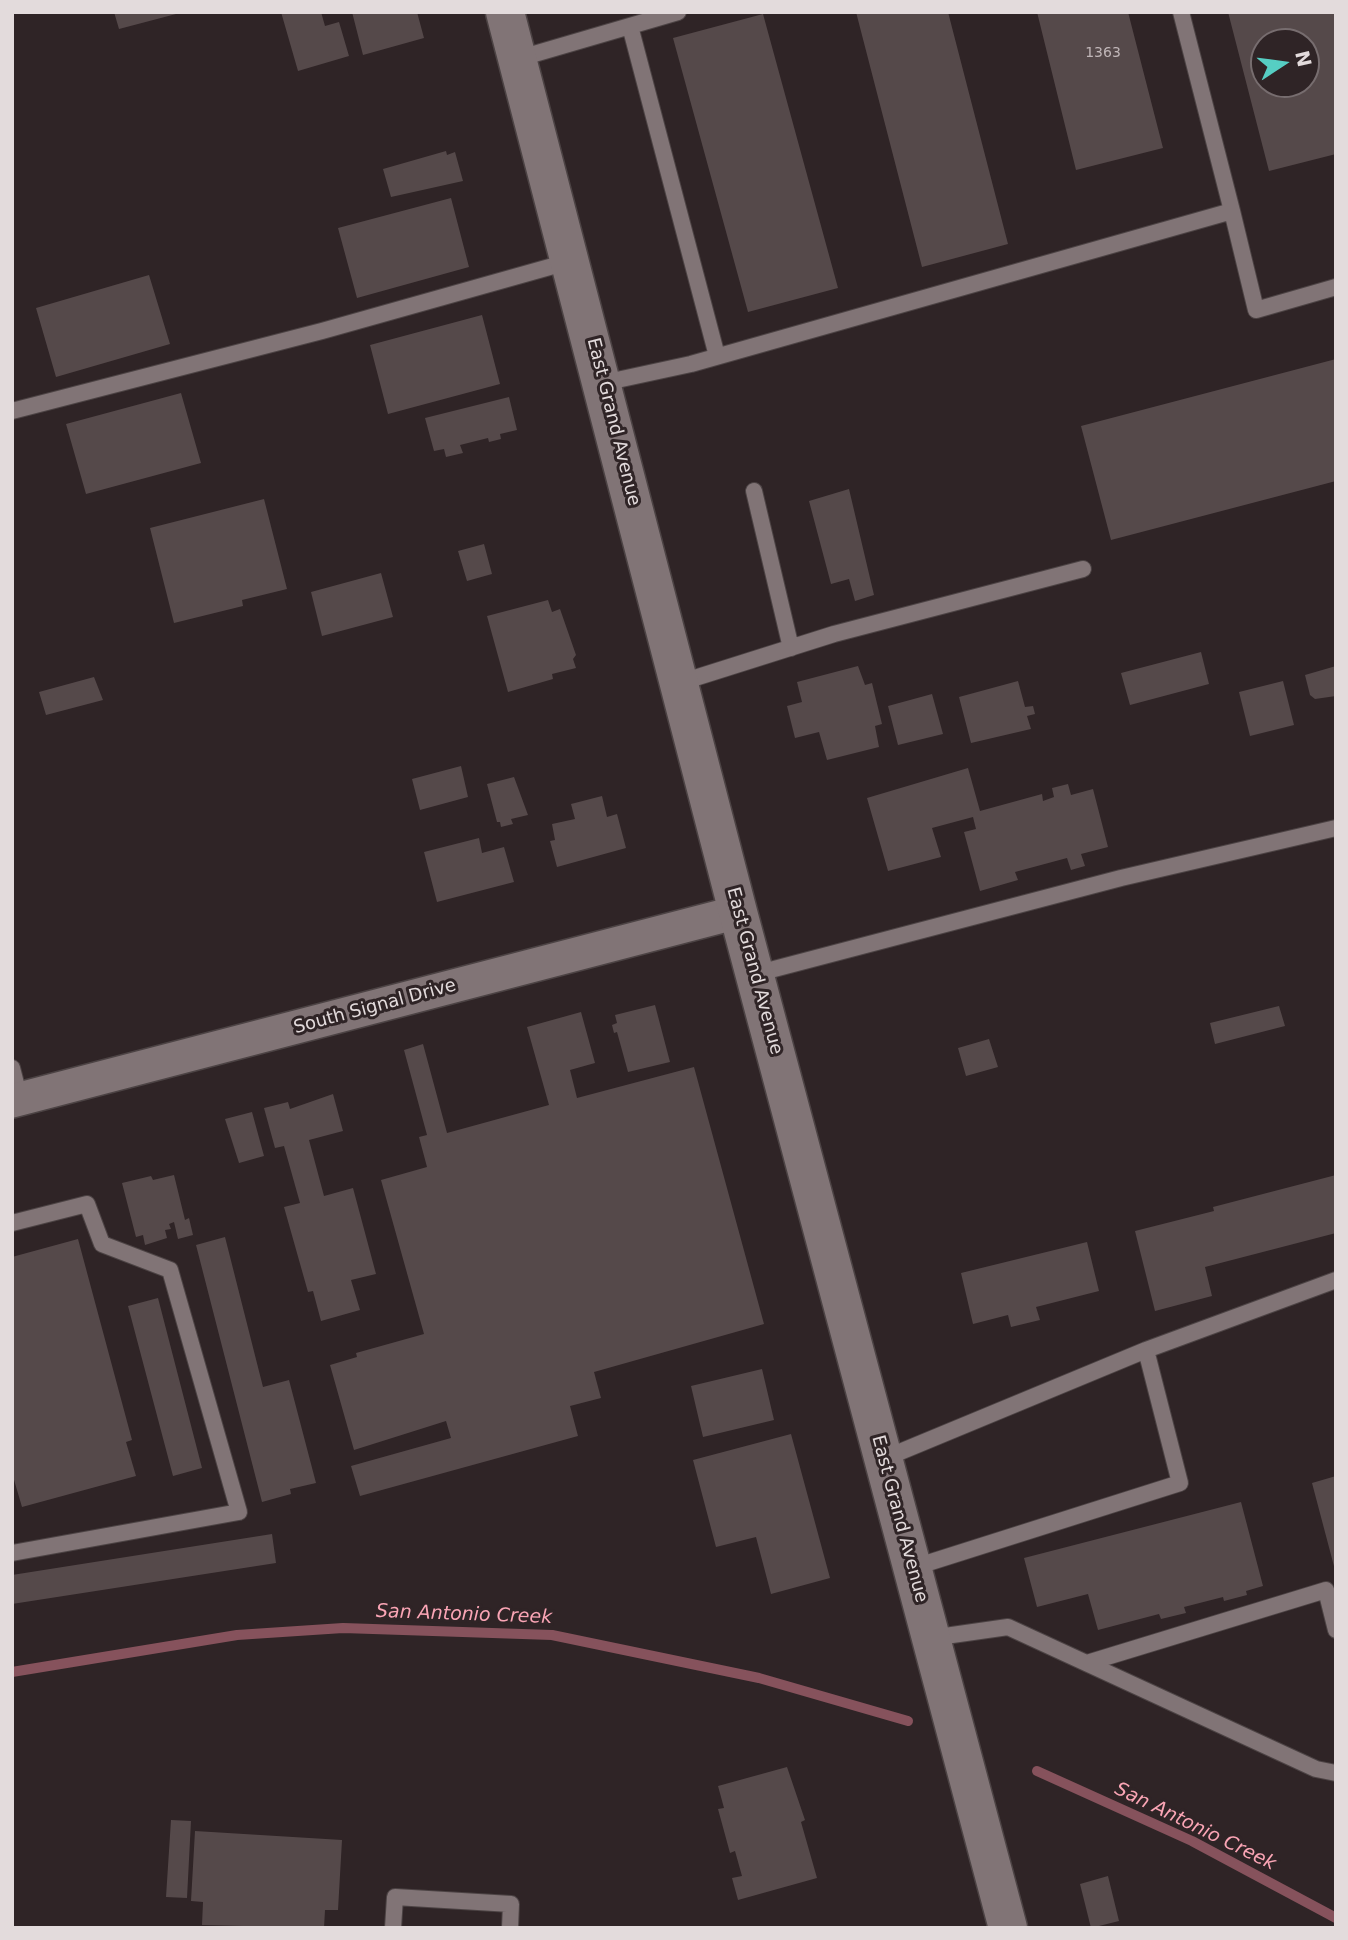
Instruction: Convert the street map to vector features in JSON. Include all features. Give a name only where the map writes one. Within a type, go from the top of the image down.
[{"type":"street","name":"East Grand Avenue","points":[[505,12],[738,912],[1008,1928]]},
{"type":"street","name":"South Signal Drive","points":[[15,1089],[738,912]]},
{"type":"lane","points":[[517,58],[678,12]]},
{"type":"lane","points":[[1181,12],[1256,310],[1336,287]]},
{"type":"lane","points":[[630,26],[717,356]]},
{"type":"lane","points":[[603,383],[717,356],[1232,211]]},
{"type":"lane","points":[[12,411],[321,331],[571,261]]},
{"type":"lane","points":[[754,491],[792,648]]},
{"type":"lane","points":[[679,682],[792,648],[1083,569]]},
{"type":"lane","points":[[755,974],[1121,878],[1336,828]]},
{"type":"lane","points":[[12,1553],[239,1512],[170,1270],[102,1244],[87,1204],[13,1220]]},
{"type":"lane","points":[[883,1459],[1146,1350],[1336,1280]]},
{"type":"lane","points":[[912,1568],[1180,1483],[1146,1350]]},
{"type":"lane","points":[[1087,1663],[1326,1590],[1336,1630]]},
{"type":"lane","points":[[931,1638],[1008,1627],[1317,1769],[1336,1773]]},
{"type":"lane","points":[[393,1928],[396,1897],[511,1904],[510,1928]]},
{"type":"building","points":[[114,12],[175,12],[176,14],[119,29]]},
{"type":"building","points":[[281,12],[321,12],[325,26],[339,22],[349,56],[298,71]]},
{"type":"building","points":[[352,12],[417,12],[424,38],[363,55]]},
{"type":"building","points":[[856,12],[948,12],[1008,244],[922,267]]},
{"type":"building","points":[[1037,12],[1128,12],[1163,148],[1076,170]]},
{"type":"building","points":[[1228,12],[1336,12],[1336,154],[1269,171],[1250,98],[1320,98],[1320,28],[1250,28],[1250,97]]},
{"type":"building","points":[[763,14],[838,288],[748,312],[673,38]]},
{"type":"building","points":[[446,151],[447,155],[455,152],[463,181],[391,197],[383,169]]},
{"type":"building","points":[[451,198],[469,267],[357,298],[338,228]]},
{"type":"building","points":[[149,275],[170,344],[56,377],[36,308]]},
{"type":"building","points":[[482,315],[500,384],[388,414],[370,345]]},
{"type":"building","points":[[1336,359],[1336,481],[1111,540],[1081,426]]},
{"type":"building","points":[[181,393],[201,463],[86,494],[66,424]]},
{"type":"building","points":[[509,397],[517,430],[500,434],[501,439],[489,442],[488,438],[460,445],[463,453],[446,457],[444,449],[434,451],[425,418]]},
{"type":"building","points":[[849,489],[874,595],[855,601],[849,579],[831,584],[809,501]]},
{"type":"building","points":[[264,499],[287,589],[242,600],[243,606],[174,623],[150,528]]},
{"type":"building","points":[[484,544],[492,574],[467,581],[458,551]]},
{"type":"building","points":[[381,573],[393,617],[322,636],[311,592]]},
{"type":"building","points":[[548,600],[552,612],[560,609],[576,655],[573,659],[576,668],[552,674],[553,679],[508,692],[487,616]]},
{"type":"building","points":[[1201,652],[1209,684],[1130,705],[1121,673]]},
{"type":"building","points":[[858,666],[865,685],[872,683],[882,724],[875,726],[879,747],[827,760],[819,732],[795,738],[787,706],[802,702],[797,682]]},
{"type":"building","points":[[1336,666],[1336,696],[1315,699],[1310,695],[1305,675]]},
{"type":"building","points":[[94,677],[103,700],[46,715],[39,692]]},
{"type":"building","points":[[1018,681],[1025,707],[1033,706],[1035,714],[1027,716],[1031,729],[971,743],[959,697]]},
{"type":"building","points":[[1283,681],[1294,725],[1250,736],[1239,692]]},
{"type":"building","points":[[932,694],[943,734],[898,745],[888,706]]},
{"type":"building","points":[[461,766],[468,797],[420,810],[412,779]]},
{"type":"building","points":[[968,768],[980,811],[1042,794],[1043,801],[1054,797],[1052,788],[1068,784],[1071,795],[1093,789],[1108,847],[1081,854],[1085,866],[1071,870],[1067,858],[1015,872],[1018,880],[980,891],[964,832],[976,829],[973,817],[932,828],[941,857],[888,871],[867,798]]},
{"type":"building","points":[[514,777],[528,815],[511,819],[513,824],[501,827],[500,822],[497,822],[487,784]]},
{"type":"building","points":[[602,796],[607,817],[617,814],[626,848],[557,867],[550,841],[555,840],[552,824],[575,819],[571,804]]},
{"type":"building","points":[[479,838],[482,853],[504,847],[514,882],[437,902],[424,852]]},
{"type":"building","points":[[655,1005],[670,1062],[628,1072],[617,1032],[614,1033],[612,1025],[617,1023],[615,1015]]},
{"type":"building","points":[[1279,1006],[1285,1026],[1215,1044],[1210,1023]]},
{"type":"building","points":[[581,1012],[595,1063],[570,1070],[577,1098],[694,1067],[764,1324],[594,1372],[601,1398],[570,1406],[578,1436],[360,1496],[351,1466],[451,1438],[446,1421],[354,1450],[330,1365],[357,1357],[356,1353],[424,1334],[381,1180],[427,1167],[419,1137],[427,1135],[404,1050],[423,1044],[447,1133],[549,1105],[527,1027]]},
{"type":"building","points":[[989,1039],[998,1067],[966,1076],[958,1048]]},
{"type":"building","points":[[333,1094],[343,1131],[309,1140],[324,1196],[353,1188],[376,1274],[351,1280],[360,1310],[321,1321],[313,1291],[308,1292],[284,1207],[300,1203],[284,1146],[275,1148],[264,1108],[288,1102],[290,1109]]},
{"type":"building","points":[[252,1112],[264,1156],[239,1163],[225,1119]]},
{"type":"building","points":[[174,1175],[185,1220],[189,1218],[193,1235],[178,1239],[174,1222],[169,1224],[171,1229],[165,1230],[167,1238],[145,1245],[143,1235],[136,1237],[122,1183],[151,1176],[153,1180]]},
{"type":"building","points":[[1336,1175],[1336,1233],[1205,1267],[1212,1296],[1155,1311],[1135,1231],[1214,1211],[1213,1207]]},
{"type":"building","points":[[225,1237],[263,1387],[289,1380],[316,1483],[290,1489],[291,1494],[262,1502],[196,1245]]},
{"type":"building","points":[[78,1239],[132,1440],[126,1442],[136,1476],[22,1507],[12,1473],[12,1257]]},
{"type":"building","points":[[1087,1242],[1099,1291],[1036,1307],[1040,1320],[1011,1327],[1008,1315],[973,1324],[961,1273]]},
{"type":"building","points":[[158,1298],[202,1468],[173,1476],[128,1306]]},
{"type":"building","points":[[762,1369],[774,1420],[703,1437],[691,1386]]},
{"type":"building","points":[[791,1434],[830,1578],[771,1594],[756,1537],[716,1547],[693,1460]]},
{"type":"building","points":[[1336,1476],[1336,1570],[1335,1570],[1312,1483]]},
{"type":"building","points":[[1241,1502],[1263,1586],[1246,1591],[1247,1595],[1224,1601],[1223,1597],[1184,1607],[1186,1613],[1161,1619],[1159,1614],[1098,1630],[1088,1594],[1037,1607],[1024,1558]]},
{"type":"building","points":[[272,1534],[276,1563],[12,1604],[12,1575]]},
{"type":"building","points":[[787,1767],[805,1820],[801,1822],[817,1878],[738,1900],[732,1878],[742,1876],[735,1851],[730,1853],[718,1809],[724,1808],[718,1786]]},
{"type":"building","points":[[171,1820],[191,1821],[187,1898],[166,1897]]},
{"type":"building","points":[[195,1831],[342,1840],[338,1910],[325,1910],[324,1928],[202,1925],[203,1902],[191,1901]]},
{"type":"building","points":[[1108,1876],[1119,1921],[1091,1928],[1080,1884]]},
{"type":"waterway","name":"San Antonio Creek","points":[[12,1672],[237,1635],[343,1628],[552,1635],[759,1678],[908,1721]]},
{"type":"waterway","name":"San Antonio Creek","points":[[1037,1771],[1192,1841],[1336,1918]]}]
